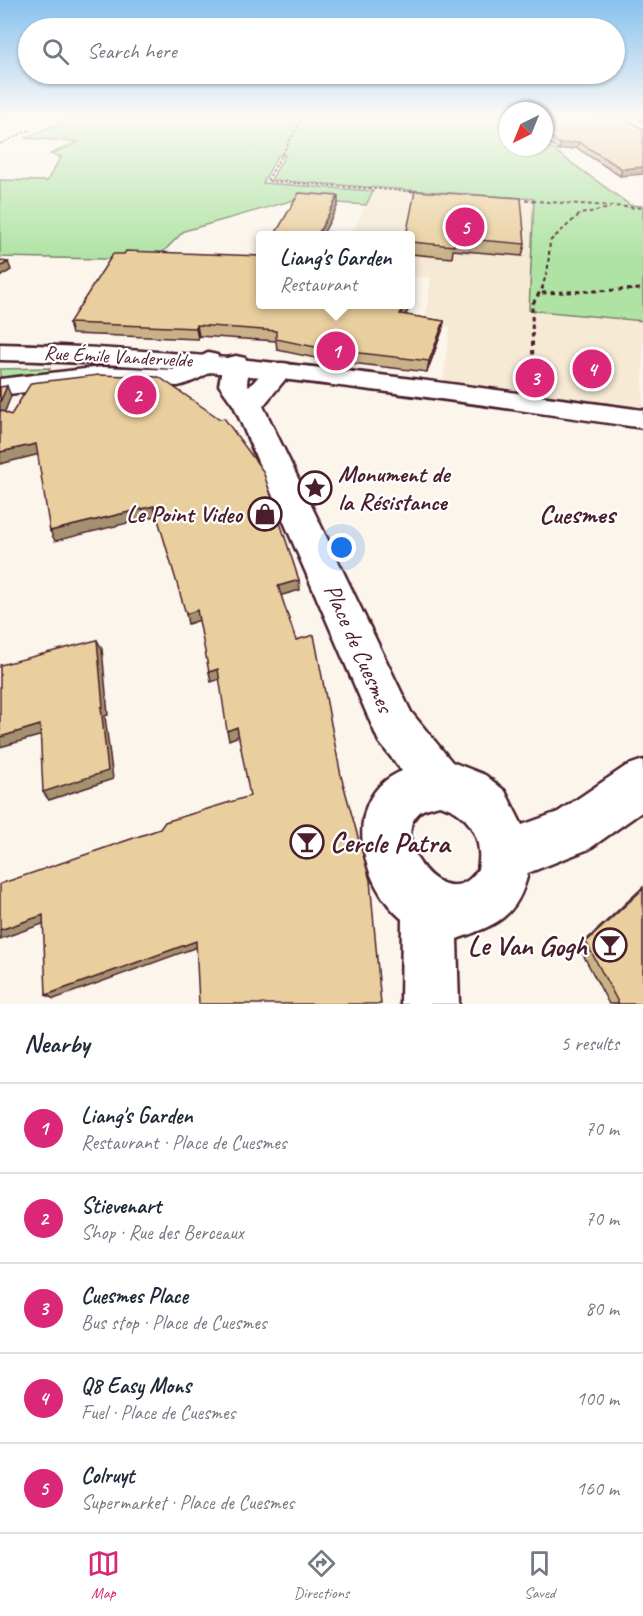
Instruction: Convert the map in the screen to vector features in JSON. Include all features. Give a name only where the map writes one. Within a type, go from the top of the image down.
[{"type":"street","name":"Rue Émile Vandervelde","points":[[0,352],[82,352],[222,363]]},
{"type":"street","points":[[0,387],[102,375],[178,378],[222,363],[643,419]]},
{"type":"street","name":"Place de Cuesmes","points":[[222,363],[233,385],[248,405],[395,727],[419,791]]},
{"type":"street","points":[[248,405],[280,370]]},
{"type":"street","points":[[506,856],[572,832],[643,783]]},
{"type":"street","points":[[461,787],[477,797],[494,816],[501,832],[506,856],[496,889],[482,904],[468,910],[458,911],[429,908],[397,879],[389,862],[385,841],[388,817],[419,791],[461,787]]},
{"type":"street","points":[[429,908],[430,1004]]},
{"type":"path","points":[[277,163],[267,181],[419,192]]},
{"type":"path","points":[[511,199],[643,208]]},
{"type":"path","points":[[534,405],[532,305],[542,293],[550,260],[550,241],[580,214],[592,210],[630,207]]},
{"type":"path","points":[[542,293],[643,289]]},
{"type":"shaded area","points":[[373,189],[534,201],[529,309],[643,321],[643,420],[442,392],[450,327],[425,324],[431,278],[415,276],[415,231],[353,231]]},
{"type":"green space","points":[[58,163],[274,163],[263,183],[373,191],[366,205],[294,200],[184,231],[155,260],[0,257],[0,180],[47,181]]},
{"type":"green space","points":[[281,163],[572,163],[630,205],[643,206],[643,321],[529,310],[534,199],[271,180]]},
{"type":"green space","points":[[50,368],[48,375],[0,381],[0,369]]},
{"type":"building","points":[[612,163],[643,163],[643,167],[622,169]]},
{"type":"building","points":[[415,191],[521,198],[525,244],[455,238],[454,246],[415,242],[415,231],[407,231]]},
{"type":"building","points":[[299,193],[338,196],[320,231],[277,231]]},
{"type":"building","points":[[126,251],[256,256],[256,309],[403,309],[400,314],[444,321],[429,361],[325,349],[276,339],[276,331],[197,325],[196,328],[69,323],[113,254],[124,254]]},
{"type":"building","points":[[0,261],[8,262],[0,267]]},
{"type":"building","points":[[99,375],[159,377],[220,419],[224,418],[263,471],[299,580],[278,586],[296,640],[314,635],[341,776],[370,880],[381,1004],[199,1004],[196,941],[46,995],[43,915],[0,930],[0,884],[160,829],[165,822],[250,796],[237,727],[227,731],[218,669],[209,672],[197,610],[186,614],[154,506],[50,531],[36,444],[0,452],[0,410],[11,415],[31,383]]},
{"type":"building","points":[[7,386],[0,402],[0,387]]},
{"type":"building","points":[[97,640],[108,771],[43,792],[40,725],[0,737],[0,665]]},
{"type":"building","points":[[643,889],[643,1004],[619,1004],[586,942]]},
{"type":"place","name":"Colruyt","points":[[465,227]]},
{"type":"place","name":"Liang's Garden","points":[[336,351]]},
{"type":"place","name":"Q8 Easy Mons","points":[[592,369]]},
{"type":"place","name":"Cuesmes Place","points":[[535,378]]},
{"type":"place","name":"Stievenart","points":[[137,395]]},
{"type":"place","name":"Monument de la Résistance","points":[[315,488]]},
{"type":"place","name":"Le Point Video","points":[[265,514]]},
{"type":"place","name":"Cercle Patra","points":[[307,842]]},
{"type":"place","name":"Le Van Gogh","points":[[610,945]]},
{"type":"district","name":"Cuesmes","points":[[577,514]]}]
